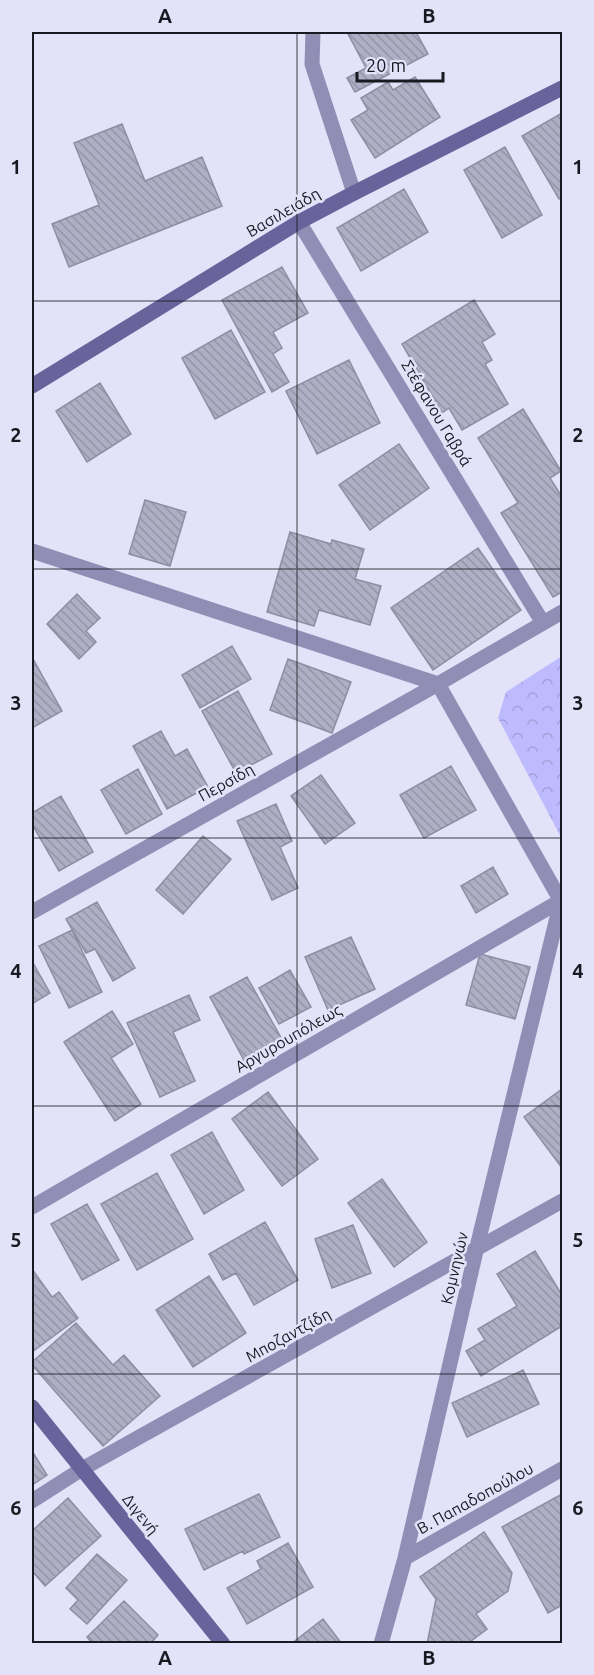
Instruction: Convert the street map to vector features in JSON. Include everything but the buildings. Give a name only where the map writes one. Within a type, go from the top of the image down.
[{"type":"street","points":[[313,32],[312,64],[354,193]]},
{"type":"street","name":"Βασιλειάδη","points":[[32,386],[299,222],[562,88]]},
{"type":"street","name":"Στέφανου Γαβρά","points":[[299,222],[543,623]]},
{"type":"street","points":[[32,551],[438,684],[562,901]]},
{"type":"street","name":"Περσίδη","points":[[32,912],[562,612]]},
{"type":"street","name":"Αργυρουπόλεως","points":[[32,1207],[562,901]]},
{"type":"street","name":"Κομνηνών","points":[[381,1644],[405,1558],[476,1251],[562,901]]},
{"type":"street","name":"Μποζαντζίδη","points":[[32,1501],[82,1469],[562,1201]]},
{"type":"street","name":"Διγενή","points":[[32,1407],[223,1644]]},
{"type":"street","name":"B. Παπαδοπούλου","points":[[405,1558],[562,1469]]},
{"type":"green space","points":[[562,656],[562,839],[498,718],[506,692]]}]
